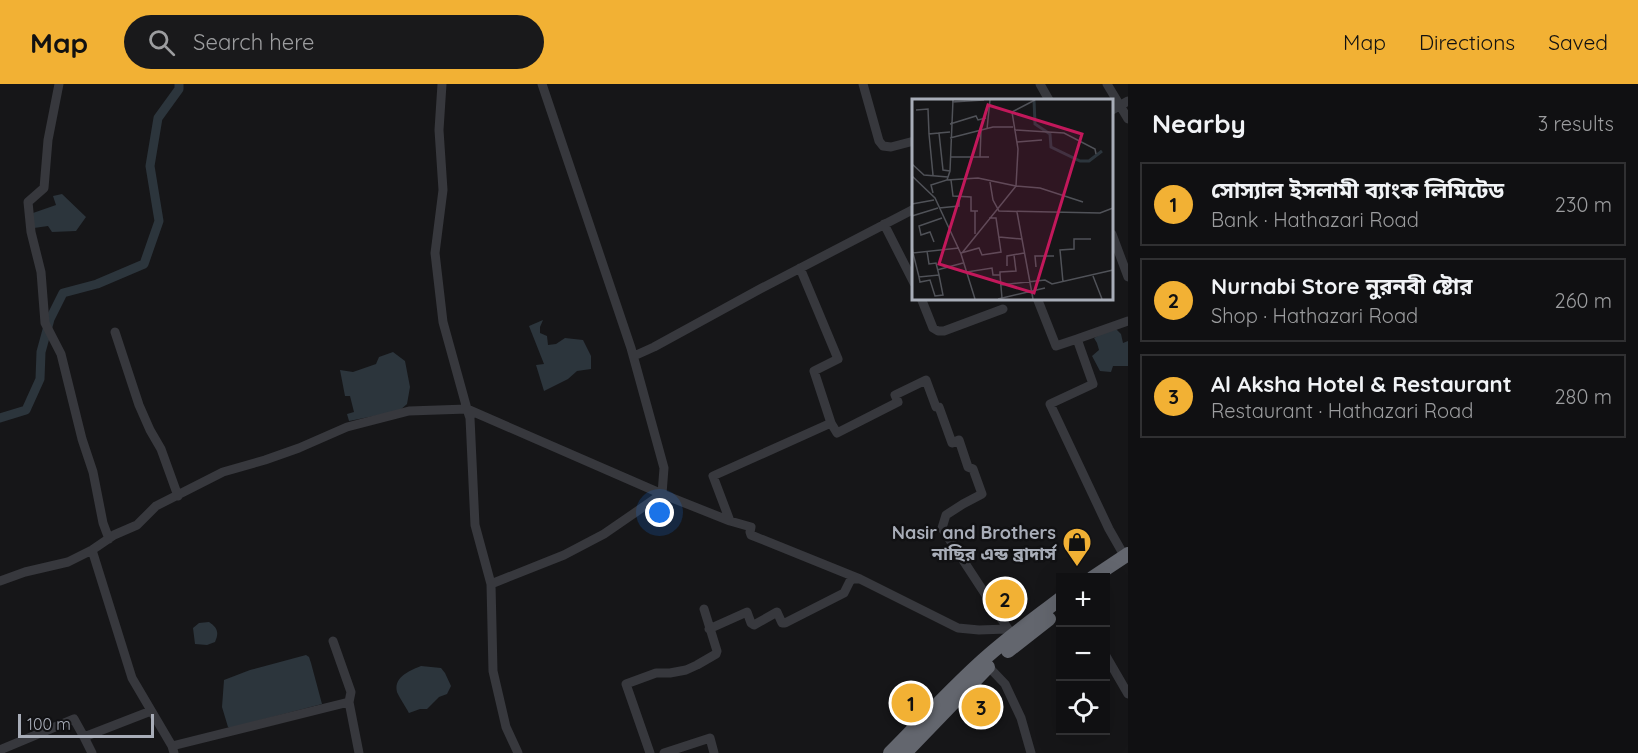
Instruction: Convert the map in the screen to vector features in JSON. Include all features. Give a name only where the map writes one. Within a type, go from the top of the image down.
[{"type":"highway","points":[[1101,573],[1127,559]]},
{"type":"highway","points":[[1110,576],[1127,559]]},
{"type":"highway","points":[[904,753],[1013,636],[1056,602]]},
{"type":"highway","points":[[1013,636],[1056,612]]},
{"type":"highway","points":[[890,753],[941,700],[986,664]]},
{"type":"street","points":[[59,84],[48,140],[44,188],[28,202],[31,232],[41,272],[45,323],[61,354],[82,439],[93,472],[103,524],[109,538]]},
{"type":"street","points":[[442,84],[439,130],[443,190],[435,253],[443,322],[470,418],[475,525],[491,584],[493,670],[506,727],[518,753]]},
{"type":"street","points":[[542,84],[634,356],[664,468],[662,494]]},
{"type":"street","points":[[862,84],[879,141],[883,147],[912,142]]},
{"type":"street","points":[[1040,84],[1048,99]]},
{"type":"street","points":[[1107,84],[1128,119]]},
{"type":"street","points":[[634,356],[912,210]]},
{"type":"street","points":[[884,224],[912,279]]},
{"type":"street","points":[[1113,237],[1128,277]]},
{"type":"street","points":[[800,268],[838,359],[814,371],[831,423],[837,433],[898,402],[896,395],[926,380],[936,408],[939,406],[952,443],[959,440],[968,467],[973,469],[982,494],[946,515],[942,528],[1013,636]]},
{"type":"street","points":[[922,300],[933,328],[938,332],[1003,309]]},
{"type":"street","points":[[1038,300],[1056,346],[1128,321]]},
{"type":"street","points":[[116,332],[139,405],[161,449],[178,496]]},
{"type":"street","points":[[1077,339],[1093,384],[1050,404],[1109,529],[1127,559]]},
{"type":"street","points":[[0,581],[25,572],[68,562],[137,525],[156,507],[224,472],[299,448],[347,427],[409,411],[467,410],[662,494],[730,522],[751,527],[751,535],[860,579],[958,628],[1013,636]]},
{"type":"street","points":[[730,522],[713,476],[831,423]]},
{"type":"street","points":[[491,584],[574,550],[604,534],[662,494]]},
{"type":"street","points":[[92,550],[132,678],[173,750],[350,702]]},
{"type":"street","points":[[709,629],[747,612],[754,625],[777,612],[784,623],[844,593],[853,579],[860,579]]},
{"type":"street","points":[[650,753],[626,684],[656,673],[686,670],[717,654],[704,609]]},
{"type":"street","points":[[333,641],[350,685],[350,702],[359,753]]},
{"type":"street","points":[[1110,663],[1128,694]]},
{"type":"street","points":[[986,664],[1005,684],[1021,718],[1031,753]]},
{"type":"street","points":[[84,737],[151,711]]},
{"type":"street","points":[[0,750],[74,719],[92,753]]},
{"type":"street","points":[[664,753],[710,738],[714,753]]},
{"type":"shaded area","points":[[62,194],[86,217],[76,231],[52,232],[48,226],[34,228],[33,213],[56,205],[53,196]]},
{"type":"shaded area","points":[[543,320],[540,333],[547,336],[548,345],[556,344],[565,338],[583,340],[591,356],[591,369],[577,371],[568,379],[544,391],[536,365],[544,364],[529,326]]},
{"type":"shaded area","points":[[1116,329],[1121,334],[1123,343],[1128,341],[1128,366],[1113,366],[1111,372],[1100,371],[1092,356],[1099,350],[1094,338]]},
{"type":"shaded area","points":[[393,352],[405,361],[410,387],[407,404],[399,411],[349,421],[347,414],[354,412],[350,396],[345,396],[340,370],[353,372],[376,364],[379,357]]},
{"type":"shaded area","points":[[209,622],[217,631],[215,642],[207,645],[195,644],[193,628],[199,623]]},
{"type":"shaded area","points":[[306,655],[311,663],[322,704],[228,727],[222,707],[224,680],[250,670]]},
{"type":"shaded area","points":[[421,666],[441,668],[451,686],[447,694],[439,697],[427,709],[409,713],[396,687],[400,678]]},
{"type":"waterway","points":[[0,418],[26,410],[40,379],[41,352],[50,319],[63,293],[97,284],[144,264],[159,221],[150,166],[158,118],[179,89],[179,84]]},
{"type":"place","name":"Nasir and Brothers নাছির এন্ড ব্রাদার্স","points":[[1077,568]]},
{"type":"place","name":"Nurnabi Store নুরনবী ষ্টোর","points":[[1005,599]]},
{"type":"place","name":"সোস্যাল ইসলামী ব্যাংক লিমিটেড","points":[[911,703]]},
{"type":"place","name":"Al Aksha Hotel & Restaurant","points":[[981,707]]}]
